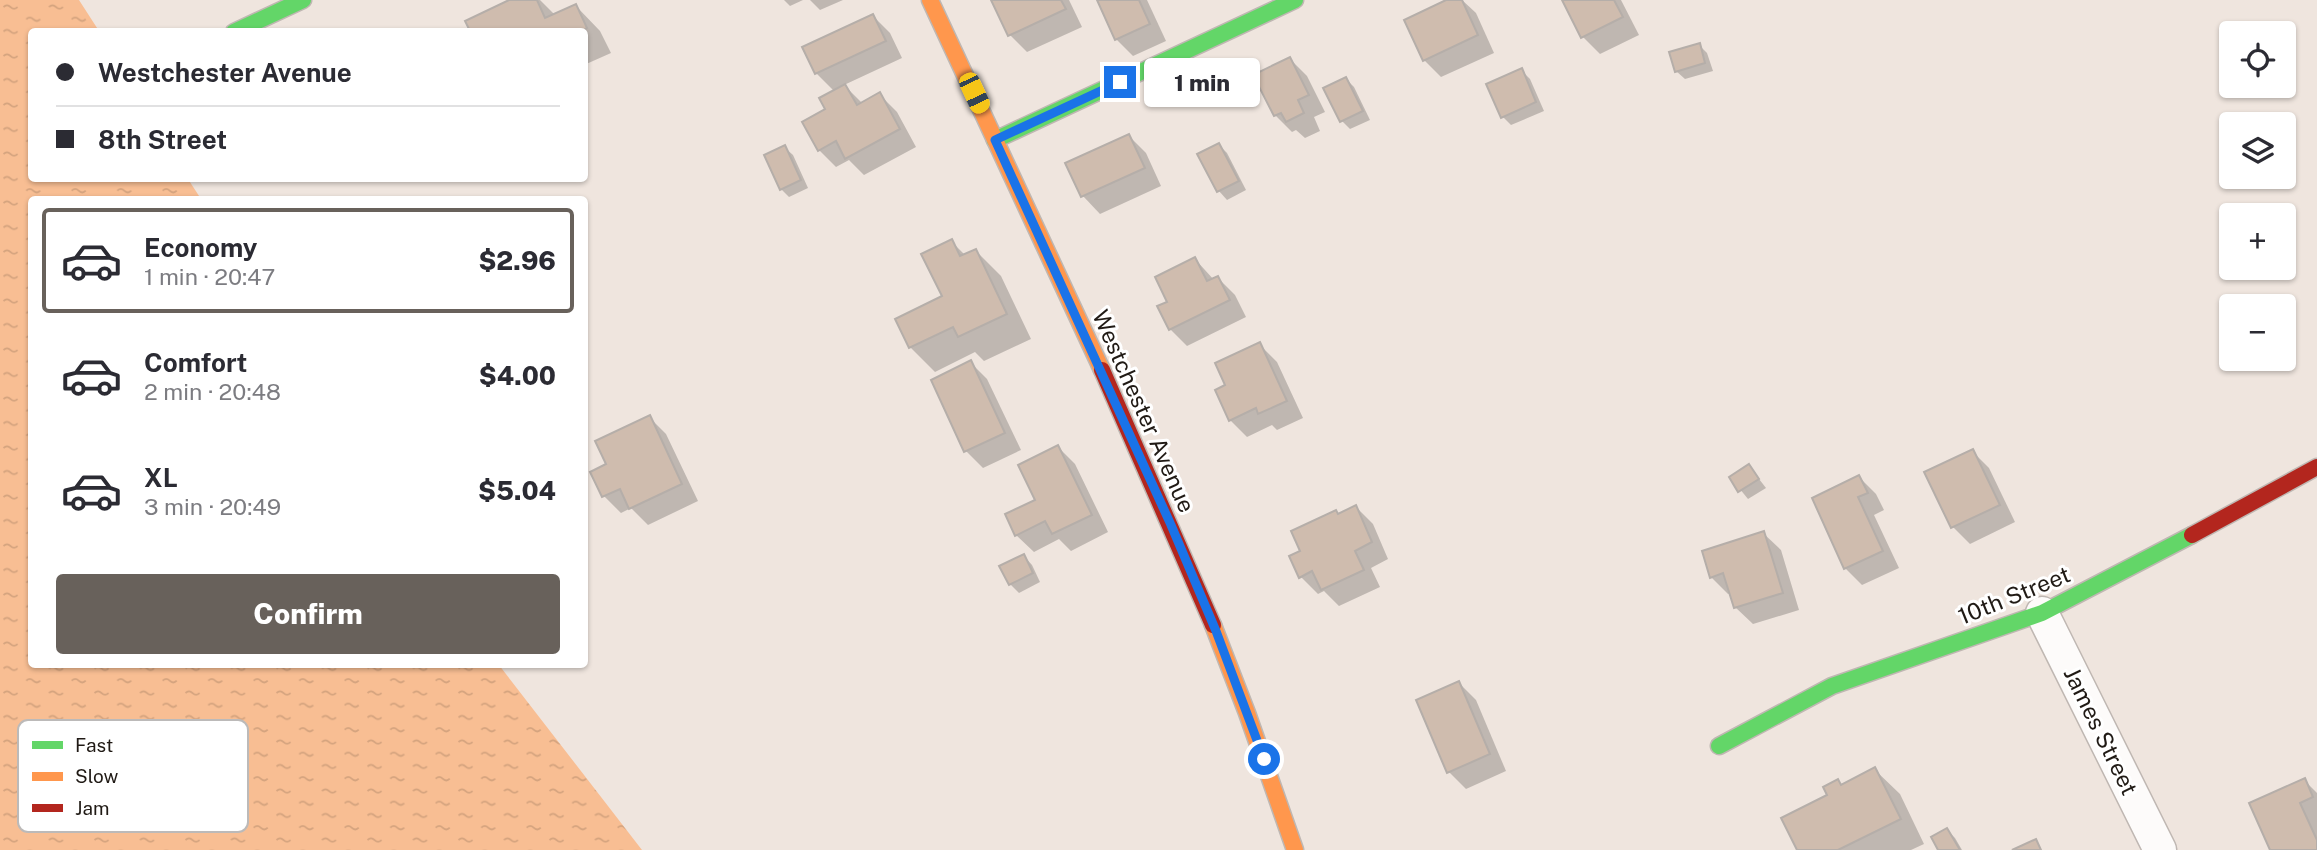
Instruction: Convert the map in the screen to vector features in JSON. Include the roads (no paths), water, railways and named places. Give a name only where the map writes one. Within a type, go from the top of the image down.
[{"type":"street","points":[[243,28],[303,0]]},
{"type":"street","name":"Westchester Avenue","points":[[930,0],[1130,433],[1211,620],[1256,736],[1295,850]]},
{"type":"street","points":[[995,140],[1295,0]]},
{"type":"street","name":"10th Street","points":[[1719,746],[1832,686],[2042,612],[2102,583],[2317,467]]},
{"type":"street","name":"James Street","points":[[2042,612],[2160,850]]},
{"type":"water","points":[[0,0],[79,0],[97,28],[28,28],[28,182],[190,182],[199,196],[28,196],[28,668],[501,668],[642,850],[0,850]]}]
